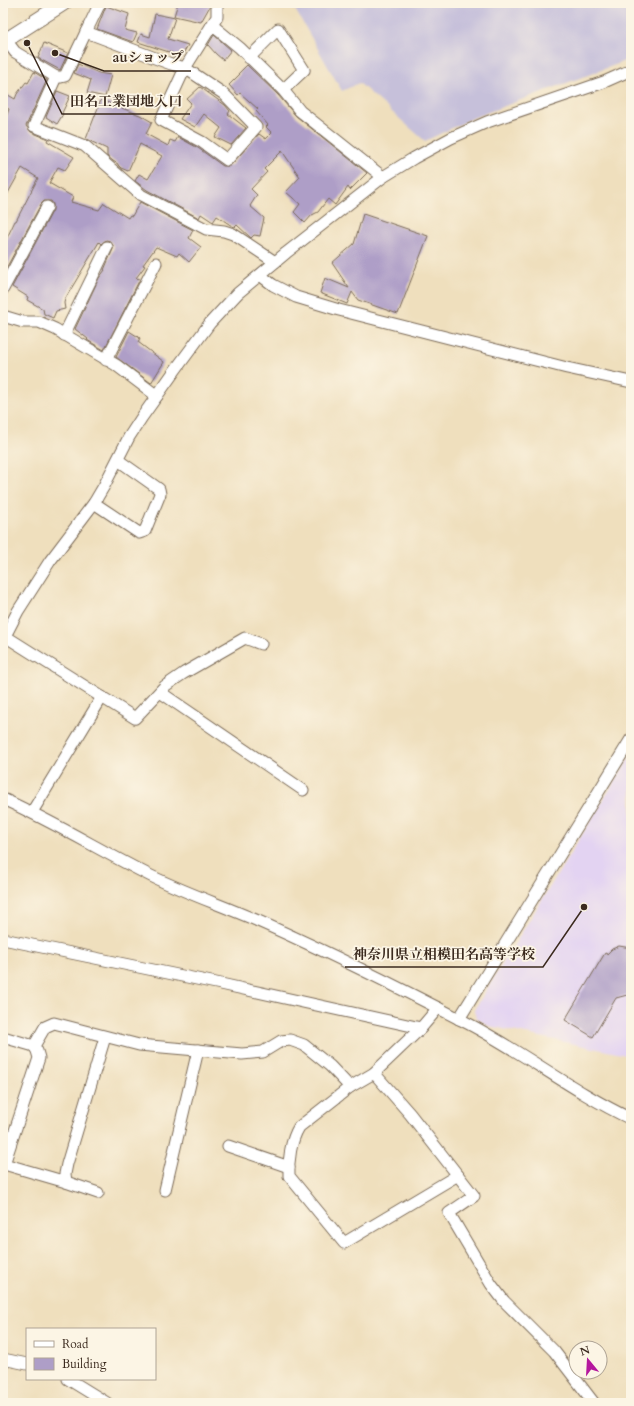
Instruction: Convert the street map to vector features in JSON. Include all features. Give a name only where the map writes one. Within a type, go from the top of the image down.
[{"type":"main road","points":[[4,41],[64,3]]},
{"type":"street","points":[[4,41],[15,52],[56,77],[65,76],[100,3]]},
{"type":"street","points":[[86,32],[170,64],[185,68],[224,94],[256,127],[227,160],[202,142],[161,120],[185,68],[217,18],[216,3]]},
{"type":"street","points":[[212,25],[283,90],[300,111],[383,177]]},
{"type":"street","points":[[249,58],[278,29],[304,70],[283,90]]},
{"type":"street","points":[[261,644],[245,638],[184,673],[165,686],[135,718],[4,638],[18,611],[50,561],[94,503],[118,460],[128,437],[210,323],[238,294],[274,262],[383,177],[451,138],[487,122],[604,82],[631,70]]},
{"type":"street","points":[[56,77],[34,126],[86,146],[141,195],[206,229],[224,231],[233,234],[274,262]]},
{"type":"street","points":[[3,289],[47,208]]},
{"type":"street","points":[[64,335],[107,247]]},
{"type":"street","points":[[106,360],[156,263]]},
{"type":"street","points":[[260,275],[273,286],[296,297],[339,310],[552,364],[631,382]]},
{"type":"street","points":[[3,316],[23,322],[39,322],[106,360],[157,396]]},
{"type":"street","points":[[94,503],[139,533],[145,531],[160,494],[159,489],[118,460]]},
{"type":"street","points":[[160,692],[303,790]]},
{"type":"street","points":[[32,812],[102,697]]},
{"type":"street","points":[[459,1019],[631,739]]},
{"type":"street","points":[[3,799],[32,812],[152,876],[322,950],[438,1008],[482,1031],[606,1107],[631,1119]]},
{"type":"street","points":[[3,940],[206,981],[421,1028]]},
{"type":"street","points":[[438,1008],[421,1028],[374,1073],[350,1087],[299,1127],[294,1134],[289,1176],[344,1243],[458,1175]]},
{"type":"street","points":[[34,1046],[45,1027],[54,1023],[139,1045],[242,1054],[263,1052],[281,1041],[290,1040],[304,1045],[330,1066],[350,1087]]},
{"type":"street","points":[[3,1037],[34,1046],[39,1058],[4,1164],[98,1193]]},
{"type":"street","points":[[66,1182],[65,1174],[67,1164],[105,1037]]},
{"type":"street","points":[[165,1190],[198,1050]]},
{"type":"street","points":[[374,1073],[410,1114],[474,1196],[449,1213],[491,1284],[504,1301],[554,1351],[594,1403]]},
{"type":"street","points":[[228,1146],[289,1167]]},
{"type":"street","points":[[3,1359],[26,1364]]},
{"type":"street","points":[[70,1380],[107,1403]]},
{"type":"shaded area","points":[[631,3],[631,58],[475,117],[425,141],[359,83],[342,91],[292,4]]},
{"type":"shaded area","points":[[631,755],[631,1056],[489,1026],[476,1018],[474,1010]]},
{"type":"building","points":[[178,3],[210,3],[210,6],[201,22],[174,16]]},
{"type":"building","points":[[106,6],[129,14],[125,30],[137,33],[133,42],[97,29]]},
{"type":"building","points":[[155,14],[175,18],[168,39],[188,45],[180,59],[171,56],[172,53],[138,42],[141,34],[150,37]]},
{"type":"building","points":[[214,35],[231,50],[223,60],[208,45]]},
{"type":"building","points":[[44,43],[68,53],[60,70],[38,58]]},
{"type":"building","points":[[78,64],[99,73],[111,75],[105,97],[87,93],[91,80],[74,73]]},
{"type":"building","points":[[247,65],[278,95],[296,116],[367,173],[350,190],[348,187],[335,205],[328,199],[318,212],[312,215],[305,223],[294,212],[300,204],[286,192],[300,177],[282,151],[264,169],[267,172],[251,189],[257,195],[250,206],[264,218],[260,236],[254,235],[251,238],[237,225],[235,227],[232,226],[217,216],[213,222],[201,214],[199,218],[147,190],[135,181],[139,174],[148,179],[162,156],[140,144],[128,171],[121,168],[107,156],[107,149],[86,139],[101,100],[140,115],[152,122],[146,134],[168,146],[170,140],[175,142],[178,137],[198,148],[223,166],[230,166],[259,134],[266,139],[272,133],[266,127],[268,125],[256,111],[258,109],[240,93],[238,95],[229,85]]},
{"type":"building","points":[[34,72],[47,80],[26,126],[31,132],[48,139],[47,141],[74,157],[65,170],[58,167],[49,183],[73,197],[71,202],[99,210],[104,203],[128,218],[130,215],[132,216],[140,202],[193,230],[189,238],[201,247],[189,262],[179,253],[177,256],[156,247],[136,278],[140,279],[104,350],[87,340],[88,339],[75,329],[99,278],[105,270],[114,247],[110,241],[106,240],[101,244],[99,242],[65,299],[65,309],[56,311],[53,318],[44,314],[43,309],[27,300],[28,297],[12,287],[53,210],[53,204],[51,201],[44,201],[3,274],[3,246],[38,178],[22,168],[3,202],[3,166],[6,160],[3,158],[3,126],[9,109],[3,106],[3,92],[15,99],[26,82],[28,83]]},
{"type":"building","points":[[200,87],[225,105],[230,111],[228,114],[246,128],[231,145],[215,137],[221,128],[204,114],[195,127],[180,119],[191,103],[187,99]]},
{"type":"building","points":[[57,91],[70,96],[62,113],[63,114],[57,124],[46,117]]},
{"type":"building","points":[[363,214],[428,236],[398,314],[358,300],[352,292],[347,304],[320,293],[325,278],[349,288],[332,263],[354,244]]},
{"type":"building","points":[[129,331],[140,338],[138,342],[164,362],[151,383],[116,357]]},
{"type":"building","points":[[619,946],[631,948],[631,994],[616,998],[593,1037],[565,1020],[605,953],[607,954],[612,949]]},
{"type":"place","name":"田名工業団地入口","points":[[27,43]]},
{"type":"place","name":"auショップ","points":[[55,53]]},
{"type":"place","name":"神奈川県立相模田名高等学校","points":[[584,907]]}]
